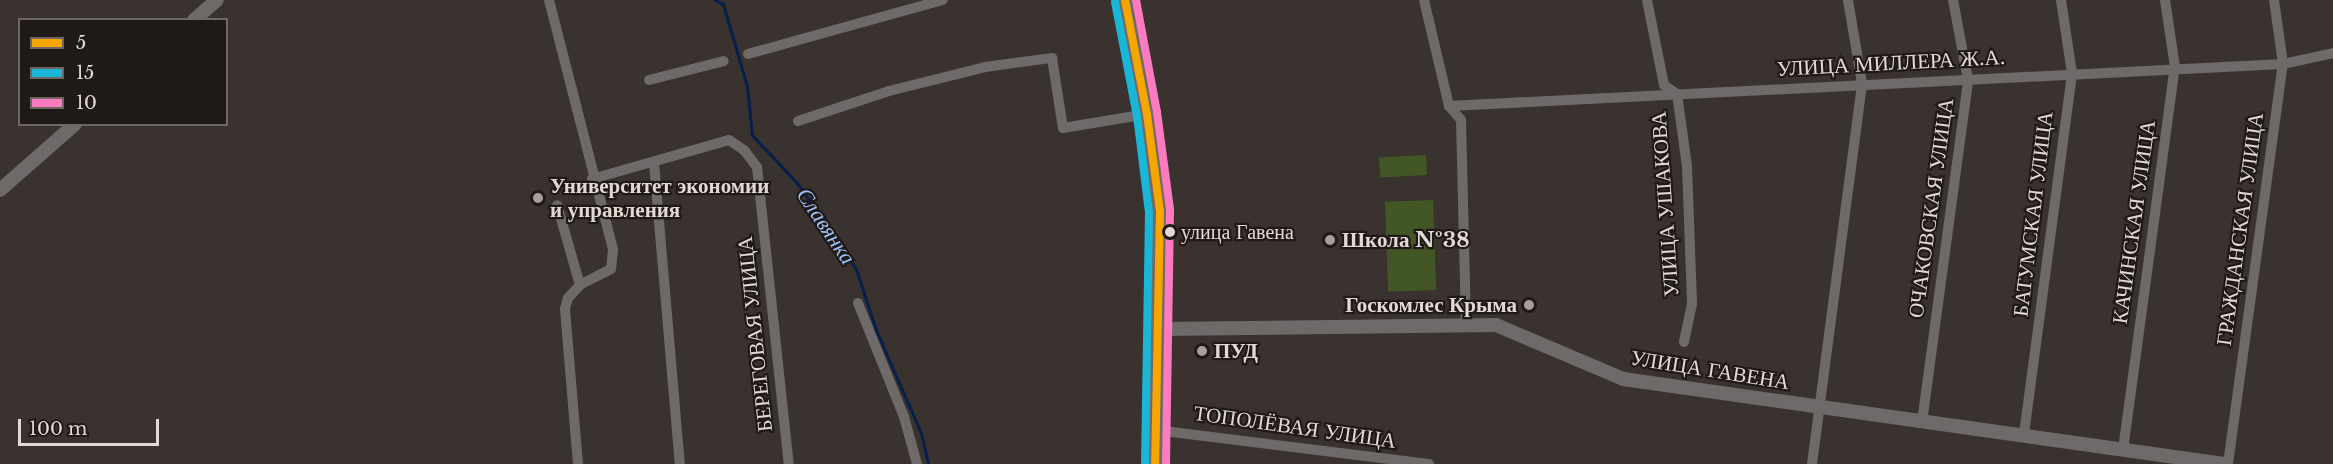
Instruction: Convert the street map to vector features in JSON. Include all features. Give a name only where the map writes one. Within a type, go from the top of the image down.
[{"type":"main road","points":[[1125,0],[1147,114],[1160,211],[1161,329],[1155,464]]},
{"type":"street","points":[[196,18],[217,0]]},
{"type":"street","points":[[549,0],[614,261],[611,269],[580,285],[568,298],[565,309],[578,464]]},
{"type":"street","points":[[748,54],[943,0]]},
{"type":"street","points":[[1424,0],[1449,106],[1461,120],[1466,325]]},
{"type":"street","name":"УЛИЦА УШАКОВА","points":[[1647,0],[1664,85],[1677,94],[1687,166],[1692,304],[1684,342]]},
{"type":"street","points":[[1812,464],[1862,83],[1848,0]]},
{"type":"street","name":"ОЧАКОВСКАЯ УЛИЦА","points":[[1922,422],[1968,80],[1953,0]]},
{"type":"street","name":"БАТУМСКАЯ УЛИЦА","points":[[2024,434],[2072,73],[2061,0]]},
{"type":"street","name":"КАЧИНСКАЯ УЛИЦА","points":[[2123,450],[2175,68],[2165,0]]},
{"type":"street","name":"ГРАЖДАНСКАЯ УЛИЦА","points":[[2226,464],[2283,64],[2274,0]]},
{"type":"street","name":"УЛИЦА МИЛЛЕРА Ж.А.","points":[[1449,106],[1862,83],[2283,64],[2333,53]]},
{"type":"street","points":[[798,121],[889,91],[984,67],[1052,58],[1064,128],[1147,114]]},
{"type":"street","points":[[649,80],[724,61]]},
{"type":"street","points":[[0,190],[73,126]]},
{"type":"street","name":"БЕРЕГОВАЯ УЛИЦА","points":[[654,163],[729,140],[744,150],[757,167],[789,464]]},
{"type":"street","points":[[592,179],[654,163],[680,464]]},
{"type":"street","points":[[557,205],[580,285]]},
{"type":"street","points":[[858,303],[904,417],[917,464]]},
{"type":"street","name":"УЛИЦА ГАВЕНА","points":[[1161,329],[1496,325],[1623,379],[2226,464]]},
{"type":"street","name":"ТОПОЛЁВАЯ УЛИЦА","points":[[1156,430],[1429,464]]},
{"type":"green space","points":[[1426,155],[1427,175],[1380,177],[1379,157]]},
{"type":"green space","points":[[1433,200],[1436,290],[1388,292],[1385,202]]},
{"type":"waterway","name":"Славянка","points":[[715,0],[723,4],[747,86],[752,135],[797,183],[856,269],[876,330],[921,433],[928,464]]},
{"type":"transit line","name":"5","points":[[1125,0],[1147,114],[1160,211],[1155,464]]},
{"type":"transit line","name":"10","points":[[1136,0],[1157,112],[1170,210],[1166,464]]},
{"type":"transit line","name":"15","points":[[1115,2],[1137,116],[1149,212],[1145,464]]},
{"type":"place","name":"Университет экономии и управления","points":[[538,198]]},
{"type":"place","name":"улица Гавена","points":[[1170,232]]},
{"type":"place","name":"Школа №38","points":[[1330,240]]},
{"type":"place","name":"Госкомлес Крыма","points":[[1529,305]]},
{"type":"place","name":"ПУД","points":[[1202,351]]}]
